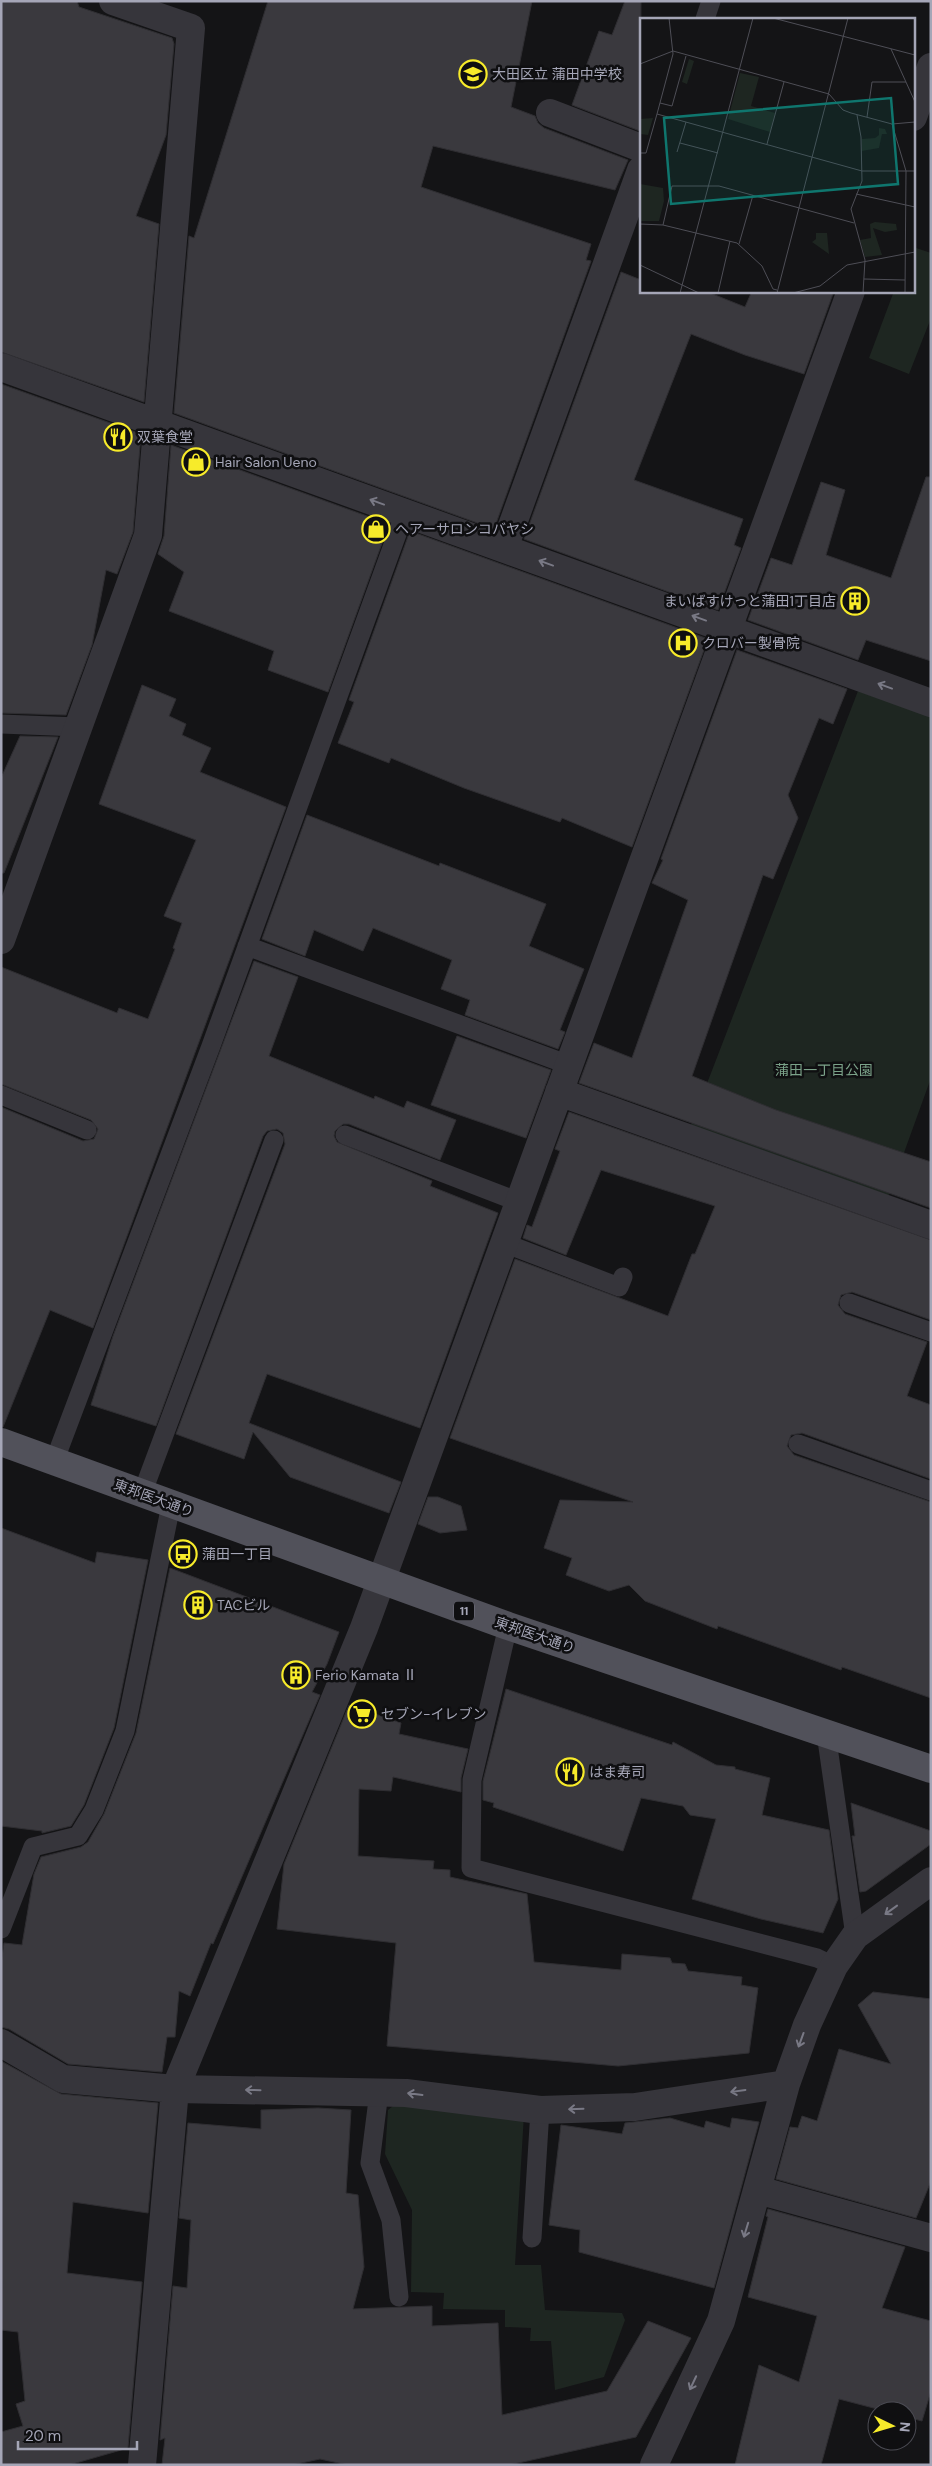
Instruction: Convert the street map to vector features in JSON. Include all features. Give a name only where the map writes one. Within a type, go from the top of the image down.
[{"type":"main road","name":"東邦医大通り","points":[[1,1442],[508,1626],[931,1769]]},
{"type":"street","points":[[1,940],[10,885],[78,727],[148,535],[191,28],[113,1]]},
{"type":"street","points":[[914,114],[931,67]]},
{"type":"street","points":[[550,113],[640,148]]},
{"type":"street","points":[[504,548],[640,173]]},
{"type":"street","points":[[142,2465],[175,2089],[381,1581],[569,1065],[628,881],[728,628],[771,496],[802,411],[851,292]]},
{"type":"street","points":[[1,367],[728,628],[931,703]]},
{"type":"street","points":[[559,1092],[931,1225]]},
{"type":"street","points":[[647,2463],[693,2384],[721,2321],[786,2084],[807,2025],[834,1966],[855,1936],[931,1881]]},
{"type":"street","points":[[1,2043],[64,2079],[175,2089],[406,2093],[540,2110],[635,2107],[786,2084]]},
{"type":"street","points":[[758,2190],[931,2238]]},
{"type":"lane","points":[[705,18],[711,1]]},
{"type":"lane","points":[[54,1462],[247,946],[405,512]]},
{"type":"lane","points":[[1,724],[78,727]]},
{"type":"lane","points":[[247,946],[569,1065]]},
{"type":"lane","points":[[1,1095],[88,1130]]},
{"type":"lane","points":[[345,1136],[519,1202]]},
{"type":"lane","points":[[142,1494],[274,1140]]},
{"type":"lane","points":[[504,1243],[620,1287],[623,1277]]},
{"type":"lane","points":[[849,1303],[931,1332]]},
{"type":"lane","points":[[798,1444],[931,1491]]},
{"type":"lane","points":[[1,1929],[33,1847],[78,1836],[94,1810],[125,1731],[171,1505]]},
{"type":"lane","points":[[508,1626],[472,1780],[470,1868],[818,1958],[834,1966]]},
{"type":"lane","points":[[826,1733],[855,1936]]},
{"type":"lane","points":[[379,2092],[370,2163],[391,2220],[399,2297]]},
{"type":"lane","points":[[532,2238],[540,2110]]},
{"type":"green space","points":[[914,247],[931,253],[931,318],[909,374],[869,358],[894,292],[914,292]]},
{"type":"green space","name":"蒲田一丁目公園","points":[[858,691],[931,717],[931,1078],[884,1208],[686,1138]]},
{"type":"green space","points":[[403,2098],[524,2114],[515,2265],[541,2265],[545,2310],[622,2313],[625,2320],[604,2377],[555,2390],[551,2341],[530,2341],[531,2328],[505,2327],[505,2310],[443,2309],[444,2293],[411,2292],[412,2210],[385,2154],[388,2110]]},
{"type":"building","points":[[1,1],[77,1],[79,7],[172,38],[174,44],[166,135],[136,216],[159,224],[144,402],[1,352]]},
{"type":"building","points":[[268,1],[532,1],[511,107],[535,116],[538,123],[544,128],[628,160],[615,190],[433,146],[421,187],[591,244],[586,260],[591,261],[494,529],[174,413],[189,236],[194,238]]},
{"type":"building","points":[[625,1],[641,1],[640,131],[572,105],[599,31],[612,35]]},
{"type":"building","points":[[621,272],[640,280],[640,292],[708,292],[745,307],[752,292],[834,292],[804,374],[745,355],[691,334],[634,480],[743,519],[734,545],[741,548],[718,610],[524,539]]},
{"type":"building","points":[[1,384],[141,434],[133,532],[117,574],[106,570],[92,645],[66,715],[1,713]]},
{"type":"building","points":[[171,445],[389,524],[328,692],[268,670],[274,651],[169,611],[184,572],[158,554],[164,536]]},
{"type":"building","points":[[926,477],[931,477],[931,661],[866,640],[858,660],[748,620],[771,558],[792,565],[821,482],[845,490],[826,555],[891,578]]},
{"type":"building","points":[[410,531],[708,639],[632,847],[562,818],[560,822],[464,788],[391,758],[389,763],[338,743],[354,702],[349,700]]},
{"type":"building","points":[[737,650],[847,689],[833,724],[819,718],[788,795],[798,818],[773,879],[763,875],[692,1076],[776,1110],[931,1162],[931,1208],[579,1083],[594,1043],[632,1058],[688,900],[652,883],[663,860],[661,859]]},
{"type":"building","points":[[142,685],[176,699],[169,716],[186,724],[182,735],[211,748],[200,772],[286,807],[93,1328],[50,1310],[3,1427],[1,1427],[1,1107],[83,1141],[94,1139],[98,1129],[91,1120],[1,1084],[1,967],[117,1013],[119,1008],[148,1019],[175,949],[173,948],[182,923],[164,916],[196,840],[99,804]]},
{"type":"building","points":[[20,736],[58,737],[4,873],[1,873],[1,778]]},
{"type":"building","points":[[307,815],[439,866],[440,863],[546,904],[529,946],[584,969],[560,1030],[565,1032],[558,1049],[465,1015],[470,1000],[441,989],[452,960],[373,928],[363,951],[314,930],[305,956],[262,939]]},
{"type":"building","points":[[254,961],[298,977],[269,1056],[374,1099],[375,1096],[404,1108],[407,1101],[456,1120],[440,1160],[349,1124],[343,1124],[335,1131],[334,1136],[337,1142],[432,1181],[430,1186],[498,1213],[420,1428],[267,1374],[249,1423],[401,1482],[389,1513],[290,1477],[253,1432],[244,1459],[176,1434],[285,1144],[283,1133],[277,1129],[267,1131],[263,1136],[156,1426],[91,1405],[113,1336]]},
{"type":"building","points":[[457,1036],[551,1070],[526,1138],[431,1105]]},
{"type":"building","points":[[569,1112],[931,1240],[931,1320],[852,1292],[841,1295],[838,1305],[845,1314],[927,1342],[907,1396],[931,1405],[931,1479],[802,1433],[791,1435],[787,1446],[794,1455],[931,1502],[931,1698],[842,1667],[841,1670],[718,1626],[717,1629],[645,1601],[629,1585],[609,1591],[566,1575],[572,1558],[544,1548],[560,1500],[633,1502],[450,1438],[515,1259],[668,1316],[692,1254],[695,1254],[715,1206],[601,1170],[566,1255],[523,1238],[527,1225],[532,1227],[560,1151],[555,1149]]},
{"type":"building","points":[[428,1497],[438,1497],[461,1506],[467,1530],[440,1533],[418,1524]]},
{"type":"building","points":[[1,1528],[95,1563],[97,1552],[148,1560],[114,1728],[84,1805],[71,1826],[42,1833],[42,1831],[1,1826]]},
{"type":"building","points":[[170,1568],[339,1632],[327,1664],[312,1692],[320,1695],[213,1944],[211,1943],[190,1996],[179,1991],[175,2037],[167,2037],[162,2072],[68,2064],[9,2029],[1,2027],[1,1964],[4,1943],[22,1945],[34,1874],[41,1857],[81,1847],[88,1842],[104,1814],[136,1733]]},
{"type":"building","points":[[506,1689],[672,1745],[673,1742],[716,1765],[735,1767],[735,1769],[770,1778],[762,1815],[829,1830],[838,1899],[823,1933],[761,1919],[692,1899],[716,1819],[690,1815],[683,1806],[641,1798],[623,1851],[493,1807],[494,1803],[483,1800],[483,1781]]},
{"type":"building","points":[[349,1705],[401,1723],[399,1734],[468,1749],[461,1778],[461,1792],[393,1777],[391,1791],[359,1789],[358,1856],[434,1861],[433,1869],[450,1870],[450,1877],[527,1894],[534,1962],[621,1970],[622,1954],[670,1958],[672,1963],[685,1964],[688,1971],[742,1977],[741,1985],[758,1988],[749,2053],[618,2066],[387,2046],[396,1943],[277,1929],[284,1864]]},
{"type":"building","points":[[851,1803],[931,1831],[931,1844],[866,1891],[860,1892],[852,1836],[855,1836]]},
{"type":"building","points":[[873,1992],[931,1999],[931,2181],[916,2218],[776,2179],[790,2127],[798,2128],[802,2116],[817,2121],[839,2049],[891,2064],[858,2005]]},
{"type":"building","points":[[1,2061],[61,2094],[158,2103],[148,2213],[73,2202],[67,2273],[142,2282],[128,2448],[69,2465],[1,2465],[1,2432],[23,2426],[16,2404],[25,2401],[18,2332],[1,2330]]},
{"type":"building","points":[[318,2108],[351,2110],[346,2193],[358,2195],[364,2267],[353,2309],[432,2306],[432,2326],[498,2323],[502,2415],[607,2391],[648,2321],[691,2338],[636,2437],[509,2465],[348,2465],[320,2459],[292,2465],[162,2465],[165,2438],[160,2440],[173,2286],[187,2288],[191,2220],[179,2218],[188,2123],[261,2129],[261,2110]]},
{"type":"building","points":[[670,2118],[704,2128],[706,2121],[730,2128],[732,2118],[759,2122],[714,2288],[579,2252],[580,2230],[549,2225],[561,2125],[622,2134],[625,2123]]},
{"type":"building","points":[[768,2209],[905,2247],[882,2308],[931,2321],[931,2391],[922,2421],[917,2420],[917,2401],[867,2401],[867,2406],[839,2399],[821,2465],[735,2465],[759,2365],[799,2382],[817,2316],[748,2297],[768,2217],[766,2216]]},
{"type":"place","name":"大田区立 蒲田中学校","points":[[473,74]]},
{"type":"place","name":"双葉食堂","points":[[118,437]]},
{"type":"place","name":"Hair Salon Ueno","points":[[196,462]]},
{"type":"place","name":"ヘアーサロンコバヤシ","points":[[376,529]]},
{"type":"place","name":"まいばすけっと蒲田1丁目店","points":[[855,601]]},
{"type":"place","name":"クロバー製骨院","points":[[683,643]]},
{"type":"place","name":"蒲田一丁目","points":[[183,1554]]},
{"type":"place","name":"TACビル","points":[[198,1605]]},
{"type":"place","name":"Ferio Kamata Ⅱ","points":[[296,1675]]},
{"type":"place","name":"セブン-イレブン","points":[[362,1714]]},
{"type":"place","name":"はま寿司","points":[[570,1772]]}]
